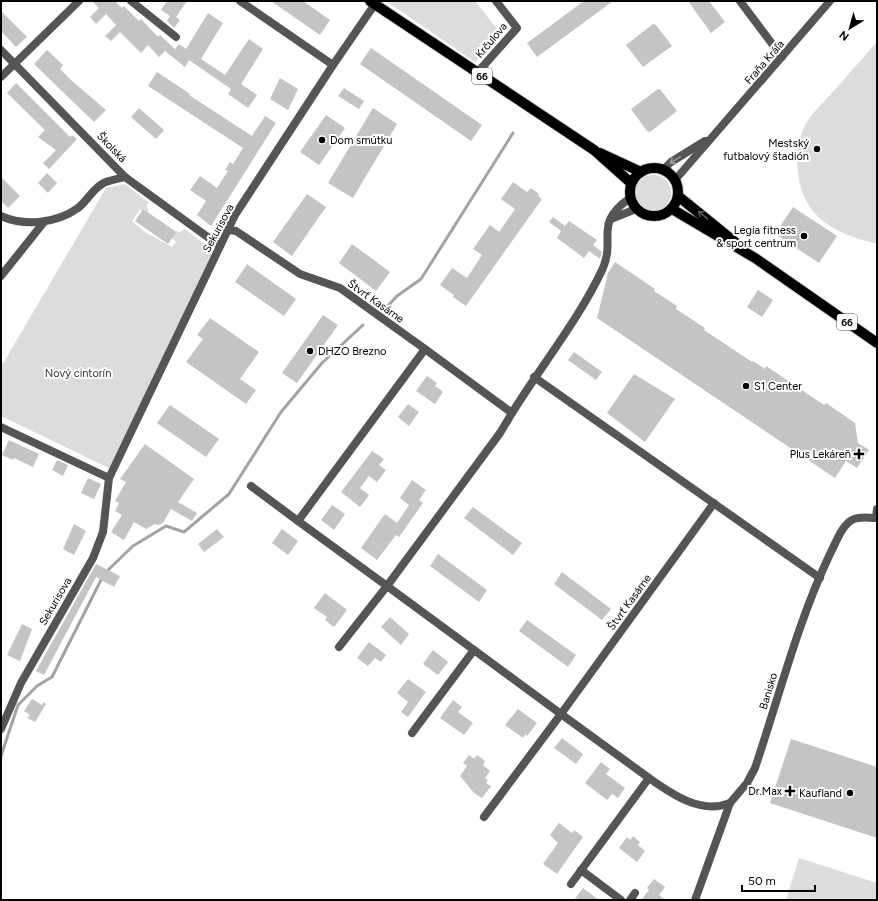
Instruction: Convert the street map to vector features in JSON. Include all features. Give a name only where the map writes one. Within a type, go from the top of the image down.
[{"type":"main road","name":"66","points":[[372,3],[594,150],[632,183]]},
{"type":"main road","name":"66","points":[[594,150],[641,172]]},
{"type":"main road","points":[[650,168],[663,170],[675,180],[678,196],[672,209],[663,215],[654,217],[646,215],[636,209],[630,198],[632,183],[641,172],[650,168]]},
{"type":"main road","name":"66","points":[[678,196],[754,258]]},
{"type":"main road","name":"66","points":[[672,209],[754,258],[877,343]]},
{"type":"street","points":[[1,77],[79,1]]},
{"type":"street","points":[[131,1],[176,37]]},
{"type":"street","points":[[240,1],[333,65]]},
{"type":"street","name":"Krčulova","points":[[477,73],[517,28],[496,1]]},
{"type":"street","points":[[740,1],[782,58]]},
{"type":"street","name":"Fraňa Kráľa","points":[[675,180],[830,1]]},
{"type":"street","name":"Sekurisova","points":[[1,730],[21,683],[93,558],[103,532],[109,478],[235,215],[372,3]]},
{"type":"street","name":"Školská","points":[[1,50],[125,176],[220,246]]},
{"type":"street","name":"Fraňa Kráľa","points":[[663,170],[671,162],[713,136]]},
{"type":"street","points":[[1,216],[24,222],[44,222],[61,218],[78,207],[102,183],[125,176]]},
{"type":"street","points":[[338,647],[387,586],[500,433],[534,377],[577,313],[600,274],[606,257],[607,224],[616,210],[630,198]]},
{"type":"street","points":[[611,218],[636,209]]},
{"type":"street","points":[[1,276],[44,222]]},
{"type":"street","name":"Štvrť Kasárne","points":[[228,230],[236,231],[300,274],[340,288],[512,413]]},
{"type":"street","points":[[298,521],[425,349]]},
{"type":"street","points":[[534,377],[820,578]]},
{"type":"street","points":[[1,426],[109,478]]},
{"type":"street","points":[[251,486],[673,796],[706,806],[724,806],[730,803]]},
{"type":"street","name":"Štvrť Kasárne","points":[[484,817],[561,714],[714,503]]},
{"type":"street","name":"Banisko","points":[[695,900],[730,803],[747,783],[756,768],[797,632],[820,578],[843,529],[851,520],[861,517],[876,518],[877,509]]},
{"type":"street","points":[[412,733],[474,650]]},
{"type":"street","points":[[571,884],[649,778]]},
{"type":"street","points":[[580,870],[621,900]]},
{"type":"green space","points":[[386,1],[475,1],[501,34],[475,62]]},
{"type":"green space","name":"Mestský futbalový štadión","points":[[877,42],[877,244],[848,235],[836,229],[824,222],[815,213],[807,202],[801,189],[797,161],[801,137],[807,121]]},
{"type":"green space","points":[[653,175],[666,180],[671,193],[666,206],[653,211],[640,206],[635,193],[640,180]]},
{"type":"green space","name":"Nový cintorín","points":[[125,184],[148,202],[147,207],[149,213],[144,209],[142,211],[140,210],[132,221],[145,232],[172,247],[176,242],[172,238],[176,233],[175,231],[180,232],[185,229],[216,253],[109,468],[1,416],[1,367],[106,188]]},
{"type":"green space","points":[[799,858],[877,883],[877,900],[786,900]]},
{"type":"building","points":[[92,1],[115,1],[122,8],[124,6],[139,21],[141,19],[158,37],[160,35],[175,49],[179,44],[186,49],[208,13],[223,23],[201,59],[225,75],[249,39],[263,49],[241,84],[257,95],[248,108],[228,94],[231,89],[189,60],[185,67],[165,51],[159,57],[148,45],[141,53],[120,32],[111,41],[105,36],[116,25],[106,14],[96,24],[90,17],[99,8]]},
{"type":"building","points":[[167,1],[187,1],[176,17],[180,20],[174,28],[167,21],[170,16],[161,10]]},
{"type":"building","points":[[271,1],[303,1],[330,20],[320,35]]},
{"type":"building","points":[[584,1],[613,1],[537,57],[527,43]]},
{"type":"building","points":[[688,1],[709,1],[725,22],[711,33]]},
{"type":"building","points":[[1,11],[27,37],[16,47],[1,31]]},
{"type":"building","points":[[653,24],[656,25],[672,46],[643,67],[626,45]]},
{"type":"building","points":[[371,48],[482,125],[471,141],[360,64]]},
{"type":"building","points":[[47,50],[63,65],[60,69],[106,110],[94,122],[34,64]]},
{"type":"building","points":[[157,72],[252,136],[265,116],[276,123],[211,226],[197,215],[206,201],[190,190],[200,176],[217,188],[228,171],[225,170],[230,162],[233,164],[243,148],[148,86]]},
{"type":"building","points":[[280,78],[298,89],[288,110],[270,99]]},
{"type":"building","points":[[16,83],[70,137],[72,135],[77,139],[49,169],[43,163],[56,150],[38,137],[45,130],[7,93]]},
{"type":"building","points":[[344,88],[364,101],[359,109],[338,96]]},
{"type":"building","points":[[660,89],[677,111],[650,132],[647,131],[631,109]]},
{"type":"building","points":[[139,108],[164,130],[156,139],[131,117]]},
{"type":"building","points":[[373,108],[397,124],[353,198],[328,183]]},
{"type":"building","name":"Dom smútku","points":[[326,115],[345,128],[319,165],[300,152]]},
{"type":"building","points":[[47,173],[57,183],[48,193],[38,183]]},
{"type":"building","points":[[1,177],[20,196],[8,208],[1,201]]},
{"type":"building","points":[[513,182],[527,192],[531,188],[539,194],[538,196],[542,199],[466,306],[440,285],[452,268],[467,278],[482,255],[473,249],[490,225],[499,232],[515,209],[501,199]]},
{"type":"building","points":[[307,194],[326,207],[292,256],[273,242]]},
{"type":"building","points":[[793,207],[837,236],[819,263],[775,234]]},
{"type":"building","points":[[143,209],[175,231],[176,233],[168,244],[135,221]]},
{"type":"building","points":[[553,217],[565,226],[569,221],[597,240],[593,245],[602,252],[600,259],[589,251],[584,258],[557,238],[561,231],[549,222]]},
{"type":"building","points":[[352,244],[390,272],[376,291],[339,263]]},
{"type":"building","name":"S1 Center","points":[[615,262],[655,289],[654,291],[677,306],[676,309],[705,328],[704,330],[752,362],[753,361],[765,369],[766,366],[824,405],[826,403],[855,423],[858,443],[869,450],[857,468],[846,461],[835,478],[597,318],[608,273]]},
{"type":"building","points":[[247,264],[296,299],[284,316],[235,282]]},
{"type":"building","points":[[758,290],[773,300],[762,317],[747,307]]},
{"type":"building","points":[[323,315],[338,325],[297,383],[282,373]]},
{"type":"building","points":[[210,318],[259,352],[240,379],[256,390],[246,404],[186,362],[203,339],[197,335]]},
{"type":"building","points":[[574,352],[602,372],[596,380],[568,360]]},
{"type":"building","points":[[634,374],[675,399],[645,442],[607,413]]},
{"type":"building","points":[[427,376],[437,383],[435,386],[443,392],[435,404],[416,391]]},
{"type":"building","points":[[408,404],[419,412],[409,426],[398,417]]},
{"type":"building","points":[[170,405],[219,439],[206,457],[157,423]]},
{"type":"building","points":[[9,440],[39,454],[33,467],[14,458],[13,460],[2,455]]},
{"type":"building","points":[[145,444],[194,479],[178,502],[197,513],[192,521],[171,509],[163,523],[158,525],[155,524],[146,529],[134,522],[124,540],[111,532],[122,515],[115,511],[119,503],[115,501],[126,482],[120,479]]},
{"type":"building","points":[[372,451],[384,459],[379,465],[386,470],[377,482],[369,476],[360,488],[369,495],[360,507],[341,492]]},
{"type":"building","points":[[57,460],[68,465],[63,476],[52,470]]},
{"type":"building","points":[[88,478],[101,484],[94,499],[81,493]]},
{"type":"building","points":[[412,480],[426,490],[419,500],[423,503],[399,537],[396,535],[377,560],[361,548],[385,514],[397,523],[409,505],[400,498]]},
{"type":"building","points":[[332,505],[345,514],[334,530],[321,520]]},
{"type":"building","points":[[473,507],[522,543],[513,555],[464,518]]},
{"type":"building","points":[[74,524],[86,531],[74,555],[63,549]]},
{"type":"building","points":[[217,529],[224,537],[204,552],[198,544]]},
{"type":"building","points":[[282,529],[298,541],[288,555],[272,543]]},
{"type":"building","points":[[438,554],[487,590],[479,602],[430,566]]},
{"type":"building","points":[[96,564],[120,576],[114,587],[96,577],[44,675],[36,671]]},
{"type":"building","points":[[562,572],[611,609],[602,620],[554,584]]},
{"type":"building","points":[[325,593],[347,610],[334,627],[325,620],[327,617],[314,608]]},
{"type":"building","points":[[390,617],[409,634],[401,645],[381,627]]},
{"type":"building","points":[[527,620],[576,655],[568,667],[519,631]]},
{"type":"building","points":[[22,624],[32,629],[20,661],[7,655]]},
{"type":"building","points":[[369,642],[386,655],[381,662],[375,658],[368,666],[357,658]]},
{"type":"building","points":[[433,650],[448,662],[438,675],[423,664]]},
{"type":"building","points":[[408,679],[426,692],[408,717],[401,712],[408,702],[397,693]]},
{"type":"building","points":[[32,699],[42,705],[44,702],[46,704],[35,722],[27,718],[30,715],[24,711]]},
{"type":"building","points":[[453,700],[462,707],[458,712],[473,723],[464,735],[440,718]]},
{"type":"building","points":[[518,709],[537,723],[527,736],[526,734],[523,738],[505,725]]},
{"type":"building","points":[[562,738],[583,754],[576,764],[554,748]]},
{"type":"building","points":[[791,739],[877,767],[877,838],[770,803]]},
{"type":"building","points":[[469,755],[474,759],[477,755],[485,761],[483,765],[490,771],[485,778],[488,780],[486,783],[491,786],[482,798],[474,793],[460,776],[467,766],[463,763]]},
{"type":"building","points":[[601,762],[610,769],[606,774],[625,788],[618,798],[612,794],[607,800],[585,783]]},
{"type":"building","points":[[559,823],[572,833],[574,830],[583,837],[557,874],[543,864],[558,843],[550,835]]},
{"type":"building","points":[[633,836],[640,842],[638,845],[645,851],[637,862],[619,848],[627,837],[630,840]]},
{"type":"building","points":[[654,879],[665,887],[659,895],[665,900],[641,900],[649,890],[647,888]]},
{"type":"building","points":[[583,888],[599,900],[574,900]]},
{"type":"waterway","points":[[384,310],[397,296],[421,279],[513,133]]},
{"type":"waterway","points":[[106,572],[133,546],[166,526],[184,532],[229,494],[281,412],[322,363],[363,325]]},
{"type":"waterway","points":[[1,756],[18,705],[37,686],[52,677],[103,576]]},
{"type":"place","name":"Dom smútku","points":[[322,140]]},
{"type":"place","name":"Mestský futbalový štadión","points":[[817,149]]},
{"type":"place","name":"Legia fitness & sport centrum","points":[[804,236]]},
{"type":"place","name":"DHZO Brezno","points":[[310,351]]},
{"type":"place","name":"S1 Center","points":[[746,386]]},
{"type":"place","name":"Plus Lekáreň","points":[[859,454]]},
{"type":"place","name":"Dr.Max","points":[[790,791]]},
{"type":"place","name":"Kaufland","points":[[850,793]]}]
